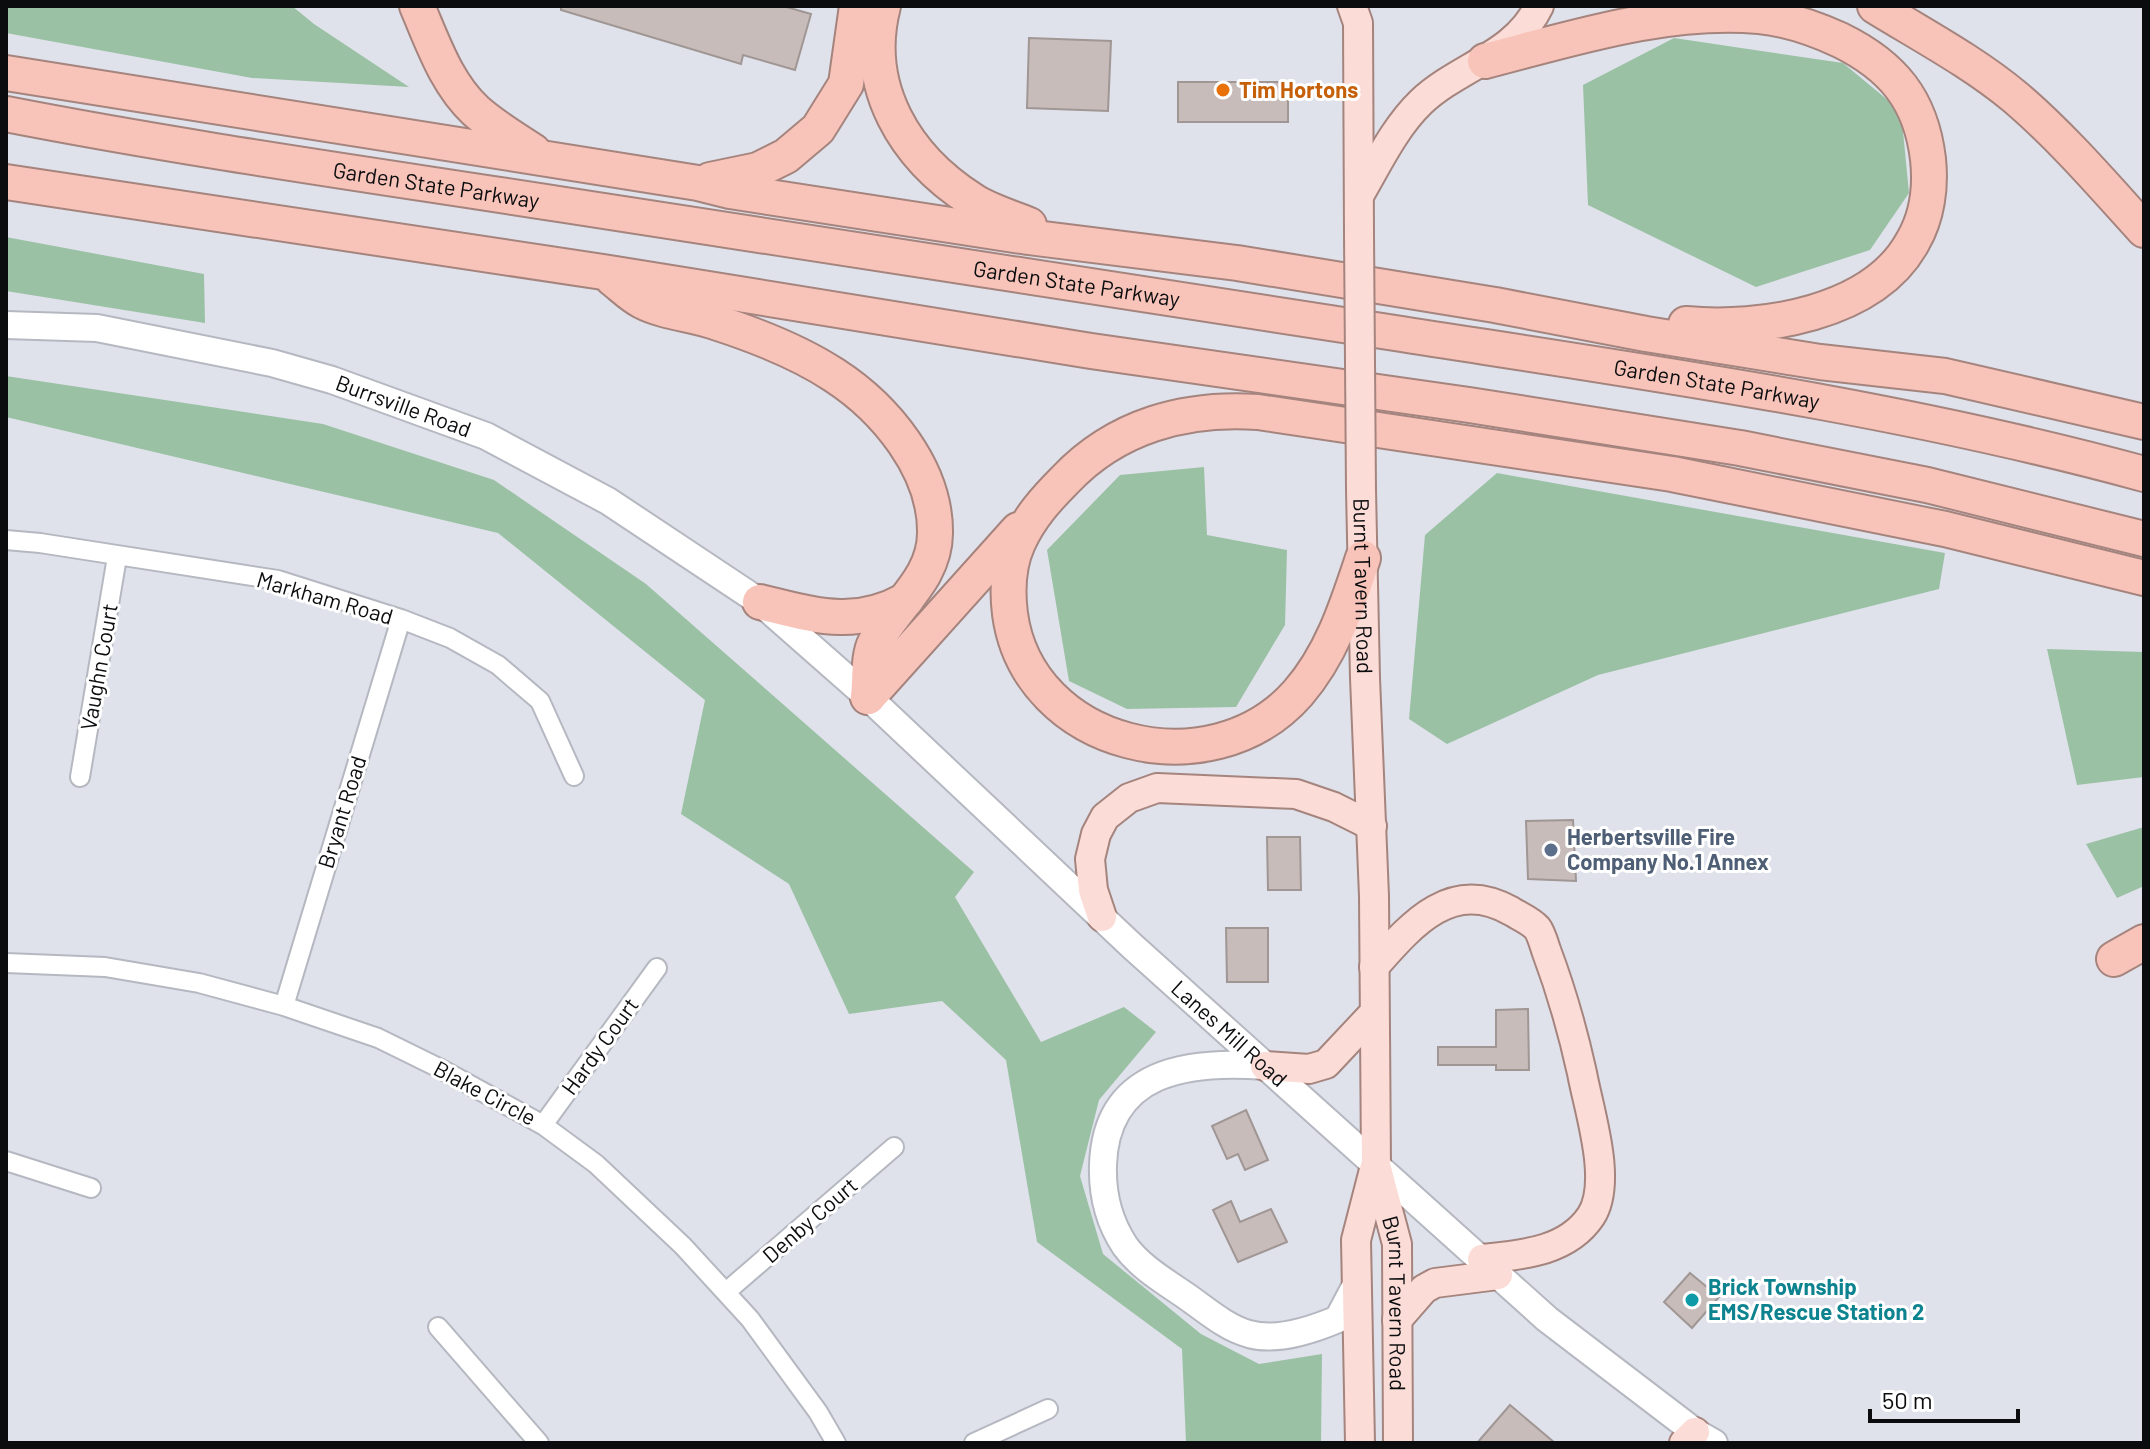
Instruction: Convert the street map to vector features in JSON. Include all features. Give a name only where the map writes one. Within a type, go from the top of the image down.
[{"type":"highway","points":[[417,6],[454,85],[475,110],[543,158]]},
{"type":"highway","points":[[698,183],[758,170],[786,156],[818,129],[846,84],[857,6]]},
{"type":"highway","points":[[883,6],[878,55],[883,92],[904,137],[934,171],[974,202],[1070,242]]},
{"type":"highway","points":[[1875,6],[1977,69],[2015,97],[2144,230]]},
{"type":"highway","points":[[1485,61],[1612,28],[1694,17],[1759,16],[1813,28],[1861,50],[1900,83],[1915,108],[1925,134],[1930,175],[1926,209],[1913,243],[1890,270],[1859,294],[1810,315],[1761,324],[1696,325],[1495,305]]},
{"type":"highway","points":[[6,73],[698,183],[730,191],[1070,242],[1237,263],[1805,360],[1945,376],[2144,422]]},
{"type":"highway","name":"Garden State Parkway","points":[[6,114],[206,150],[1672,375],[1953,429],[2144,474]]},
{"type":"highway","points":[[6,182],[1740,448],[1927,485],[2144,539]]},
{"type":"highway","points":[[603,272],[643,302],[717,322],[782,347],[835,376],[887,421],[917,464],[928,488],[936,533],[929,565],[874,645],[868,697]]},
{"type":"highway","points":[[868,697],[1075,469],[1101,448],[1144,426],[1190,413],[1247,411],[1672,474],[1945,529],[2144,578]]},
{"type":"highway","points":[[1037,509],[1018,541],[1011,561],[1008,596],[1013,632],[1022,657],[1037,683],[1071,714],[1123,741],[1154,746],[1203,745],[1231,738],[1258,725],[1296,696],[1325,658],[1363,558]]},
{"type":"highway","points":[[760,602],[844,619],[886,611],[906,600]]},
{"type":"highway","points":[[2114,959],[2144,942]]},
{"type":"main road","points":[[1360,194],[1403,124],[1422,101],[1514,40],[1532,20],[1539,6]]},
{"type":"main road","name":"Burnt Tavern Road","points":[[1357,12],[1361,490],[1372,826],[1376,1165],[1397,1244],[1398,1443]]},
{"type":"main road","name":"Burrsville Road","points":[[6,325],[97,328],[272,363],[443,418],[530,457],[608,501],[760,602]]},
{"type":"main road","name":"Lanes Mill Road","points":[[760,602],[868,697],[1265,1066],[1547,1319],[1697,1440]]},
{"type":"main road","points":[[1102,917],[1093,890],[1090,859],[1096,834],[1105,817],[1129,798],[1157,788],[1296,794],[1334,807],[1372,826]]},
{"type":"main road","points":[[1374,967],[1412,924],[1454,901],[1482,900],[1503,906],[1538,929],[1579,1061],[1599,1159],[1599,1198],[1581,1230],[1540,1251],[1435,1283],[1424,1289],[1397,1320]]},
{"type":"main road","points":[[1357,1283],[1338,1319],[1305,1331],[1268,1336],[1248,1334],[1220,1320],[1155,1274],[1127,1249],[1114,1226],[1105,1200],[1104,1150],[1111,1124],[1133,1091],[1165,1075],[1196,1065],[1223,1063],[1309,1069],[1326,1064],[1373,1014]]},
{"type":"main road","name":"Burnt Tavern Road","points":[[1360,1443],[1356,1240],[1376,1165]]},
{"type":"street","name":"Markham Road","points":[[6,540],[278,580],[450,638],[498,665],[540,701],[574,776]]},
{"type":"street","name":"Vaughn Court","points":[[80,777],[117,557]]},
{"type":"street","name":"Bryant Road","points":[[284,1006],[401,619]]},
{"type":"street","name":"Blake Circle","points":[[6,963],[105,967],[199,983],[284,1006],[378,1038],[543,1125],[596,1164],[683,1246],[726,1292],[750,1319],[818,1412],[836,1443]]},
{"type":"street","name":"Hardy Court","points":[[543,1125],[657,968]]},
{"type":"street","name":"Denby Court","points":[[726,1292],[894,1147]]},
{"type":"street","points":[[6,1161],[91,1188]]},
{"type":"street","points":[[438,1327],[539,1443]]},
{"type":"street","points":[[974,1443],[1048,1409]]},
{"type":"green space","points":[[6,6],[292,6],[409,87],[252,78],[6,33]]},
{"type":"green space","points":[[1674,38],[1843,63],[1901,111],[1909,193],[1870,250],[1756,287],[1588,205],[1583,85]]},
{"type":"green space","points":[[6,237],[204,274],[205,323],[6,291]]},
{"type":"green space","points":[[6,376],[323,424],[494,480],[646,584],[974,872],[955,897],[1041,1042],[1124,1007],[1156,1032],[1099,1100],[1080,1176],[1103,1254],[1201,1334],[1259,1364],[1322,1354],[1321,1443],[1186,1443],[1182,1349],[1037,1242],[1006,1060],[942,1001],[849,1014],[789,884],[681,814],[705,700],[498,533],[6,417]]},
{"type":"green space","points":[[1204,467],[1207,535],[1287,550],[1285,625],[1236,707],[1127,709],[1069,681],[1047,550],[1120,475]]},
{"type":"green space","points":[[1497,473],[1945,553],[1939,589],[1598,675],[1447,744],[1409,719],[1425,535]]},
{"type":"green space","points":[[2047,649],[2144,652],[2144,777],[2077,785]]},
{"type":"green space","points":[[2144,827],[2144,886],[2117,898],[2086,844]]},
{"type":"building","points":[[561,6],[783,6],[811,14],[795,70],[743,55],[741,64],[561,10]]},
{"type":"building","points":[[1029,38],[1111,41],[1108,111],[1027,108]]},
{"type":"building","points":[[1178,82],[1288,82],[1288,122],[1178,122]]},
{"type":"building","name":"Herbertsville Fire Company No.1 Annex","points":[[1573,820],[1576,881],[1528,879],[1526,821]]},
{"type":"building","points":[[1267,837],[1300,837],[1301,890],[1268,890]]},
{"type":"building","points":[[1226,928],[1268,928],[1268,982],[1227,982]]},
{"type":"building","points":[[1528,1009],[1529,1070],[1496,1070],[1496,1065],[1438,1065],[1438,1047],[1496,1047],[1496,1010]]},
{"type":"building","points":[[1246,1110],[1268,1160],[1245,1170],[1238,1154],[1227,1159],[1212,1126]]},
{"type":"building","points":[[1231,1201],[1240,1222],[1271,1209],[1287,1242],[1238,1262],[1213,1210]]},
{"type":"building","name":"Brick Township EMS/Rescue Station 2","points":[[1690,1273],[1719,1297],[1692,1328],[1664,1302]]},
{"type":"building","points":[[1510,1405],[1555,1443],[1477,1443]]},
{"type":"place","name":"Tim Hortons","points":[[1223,90]]},
{"type":"place","name":"Herbertsville Fire Company No.1 Annex","points":[[1551,850]]},
{"type":"place","name":"Brick Township EMS/Rescue Station 2","points":[[1692,1300]]}]
